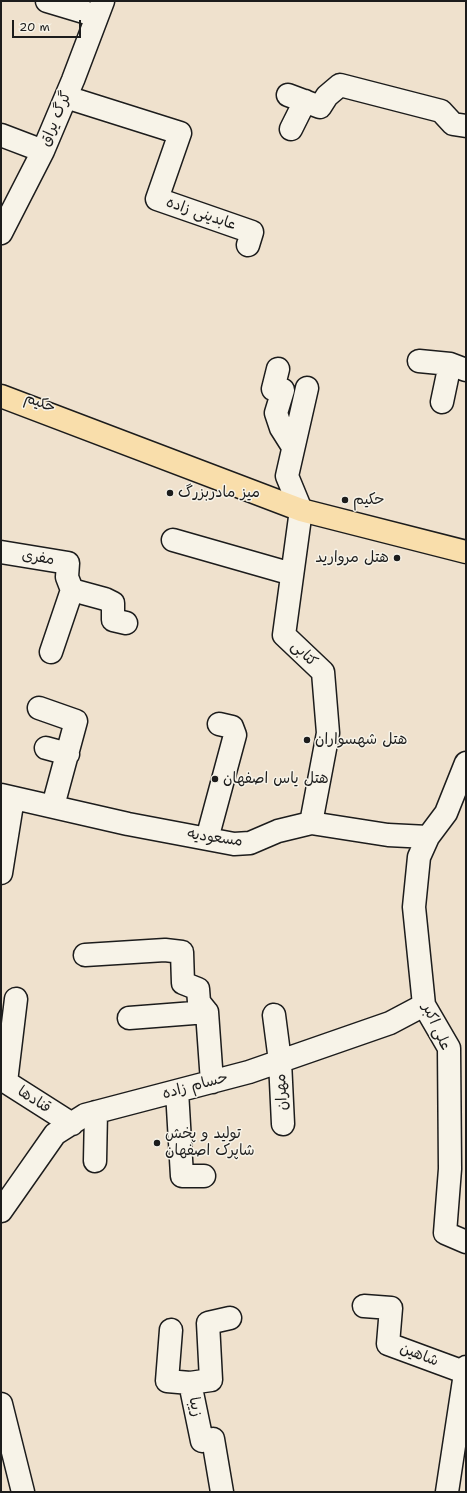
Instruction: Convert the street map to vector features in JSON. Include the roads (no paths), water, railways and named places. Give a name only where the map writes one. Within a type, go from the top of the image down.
[{"type":"main road","name":"حکیم","points":[[1,396],[301,510],[466,552]]},
{"type":"street","points":[[47,1],[100,8]]},
{"type":"street","name":"گرگ یراق","points":[[1,233],[43,151],[66,97],[100,8]]},
{"type":"street","points":[[291,129],[296,98],[320,107],[327,96],[340,85],[441,111],[453,124],[466,126]]},
{"type":"street","name":"عابدینی زاده","points":[[66,97],[180,134],[157,199],[252,232],[248,245]]},
{"type":"street","points":[[1,135],[43,151]]},
{"type":"street","points":[[419,361],[458,367],[442,402]]},
{"type":"street","points":[[278,369],[273,389],[283,390],[276,413],[281,428],[293,447]]},
{"type":"street","name":"حکیم","points":[[1,388],[288,497],[466,544]]},
{"type":"street","points":[[301,510],[288,476],[293,447],[307,388]]},
{"type":"street","name":"کتابی","points":[[301,510],[284,635],[322,672],[328,733],[311,823]]},
{"type":"street","points":[[172,540],[292,574]]},
{"type":"street","name":"مفری","points":[[1,552],[68,563],[67,577],[72,590]]},
{"type":"street","points":[[51,652],[72,590],[114,603],[113,620],[126,623]]},
{"type":"street","points":[[39,708],[76,721],[53,806]]},
{"type":"street","points":[[207,839],[235,735],[232,727],[219,724]]},
{"type":"street","points":[[46,748],[68,754]]},
{"type":"street","name":"علی اکبر","points":[[466,763],[446,813],[428,837],[419,857],[414,907],[424,1005],[449,1048],[458,1125],[450,1169],[445,1233],[466,1242]]},
{"type":"street","points":[[1,873],[7,797]]},
{"type":"street","name":"مسعودیه","points":[[7,797],[53,806],[128,824],[234,844],[250,843],[278,831],[311,823],[388,835],[428,837]]},
{"type":"street","points":[[85,955],[165,950],[182,952],[183,982],[198,989],[199,1002],[207,1012],[212,1082]]},
{"type":"street","name":"قنادها","points":[[16,999],[6,1082],[72,1124]]},
{"type":"street","name":"حسام زاده","points":[[1,1211],[56,1134],[85,1115],[212,1082],[280,1061],[390,1023],[424,1005]]},
{"type":"street","points":[[129,1018],[207,1012]]},
{"type":"street","name":"مهران","points":[[274,1015],[280,1061],[283,1124]]},
{"type":"street","points":[[178,1091],[182,1176],[204,1176]]},
{"type":"street","points":[[95,1161],[96,1112]]},
{"type":"street","name":"شاهین","points":[[364,1306],[391,1308],[388,1344],[465,1369]]},
{"type":"street","name":"زیبا","points":[[222,1492],[213,1439],[202,1441],[190,1383],[210,1380],[208,1323],[230,1318]]},
{"type":"street","points":[[171,1330],[167,1381],[190,1383]]},
{"type":"street","points":[[447,1492],[465,1369]]},
{"type":"street","points":[[1,1404],[23,1492]]},
{"type":"place","name":"میز مادربزرگ","points":[[170,493]]},
{"type":"place","name":"حکیم","points":[[345,500]]},
{"type":"place","name":"هتل مروارید","points":[[397,558]]},
{"type":"place","name":"هتل شهسواران","points":[[307,740]]},
{"type":"place","name":"هتل یاس اصفهان","points":[[215,779]]},
{"type":"place","name":"تولید و پخش شاپرک اصفهان","points":[[157,1143]]}]
